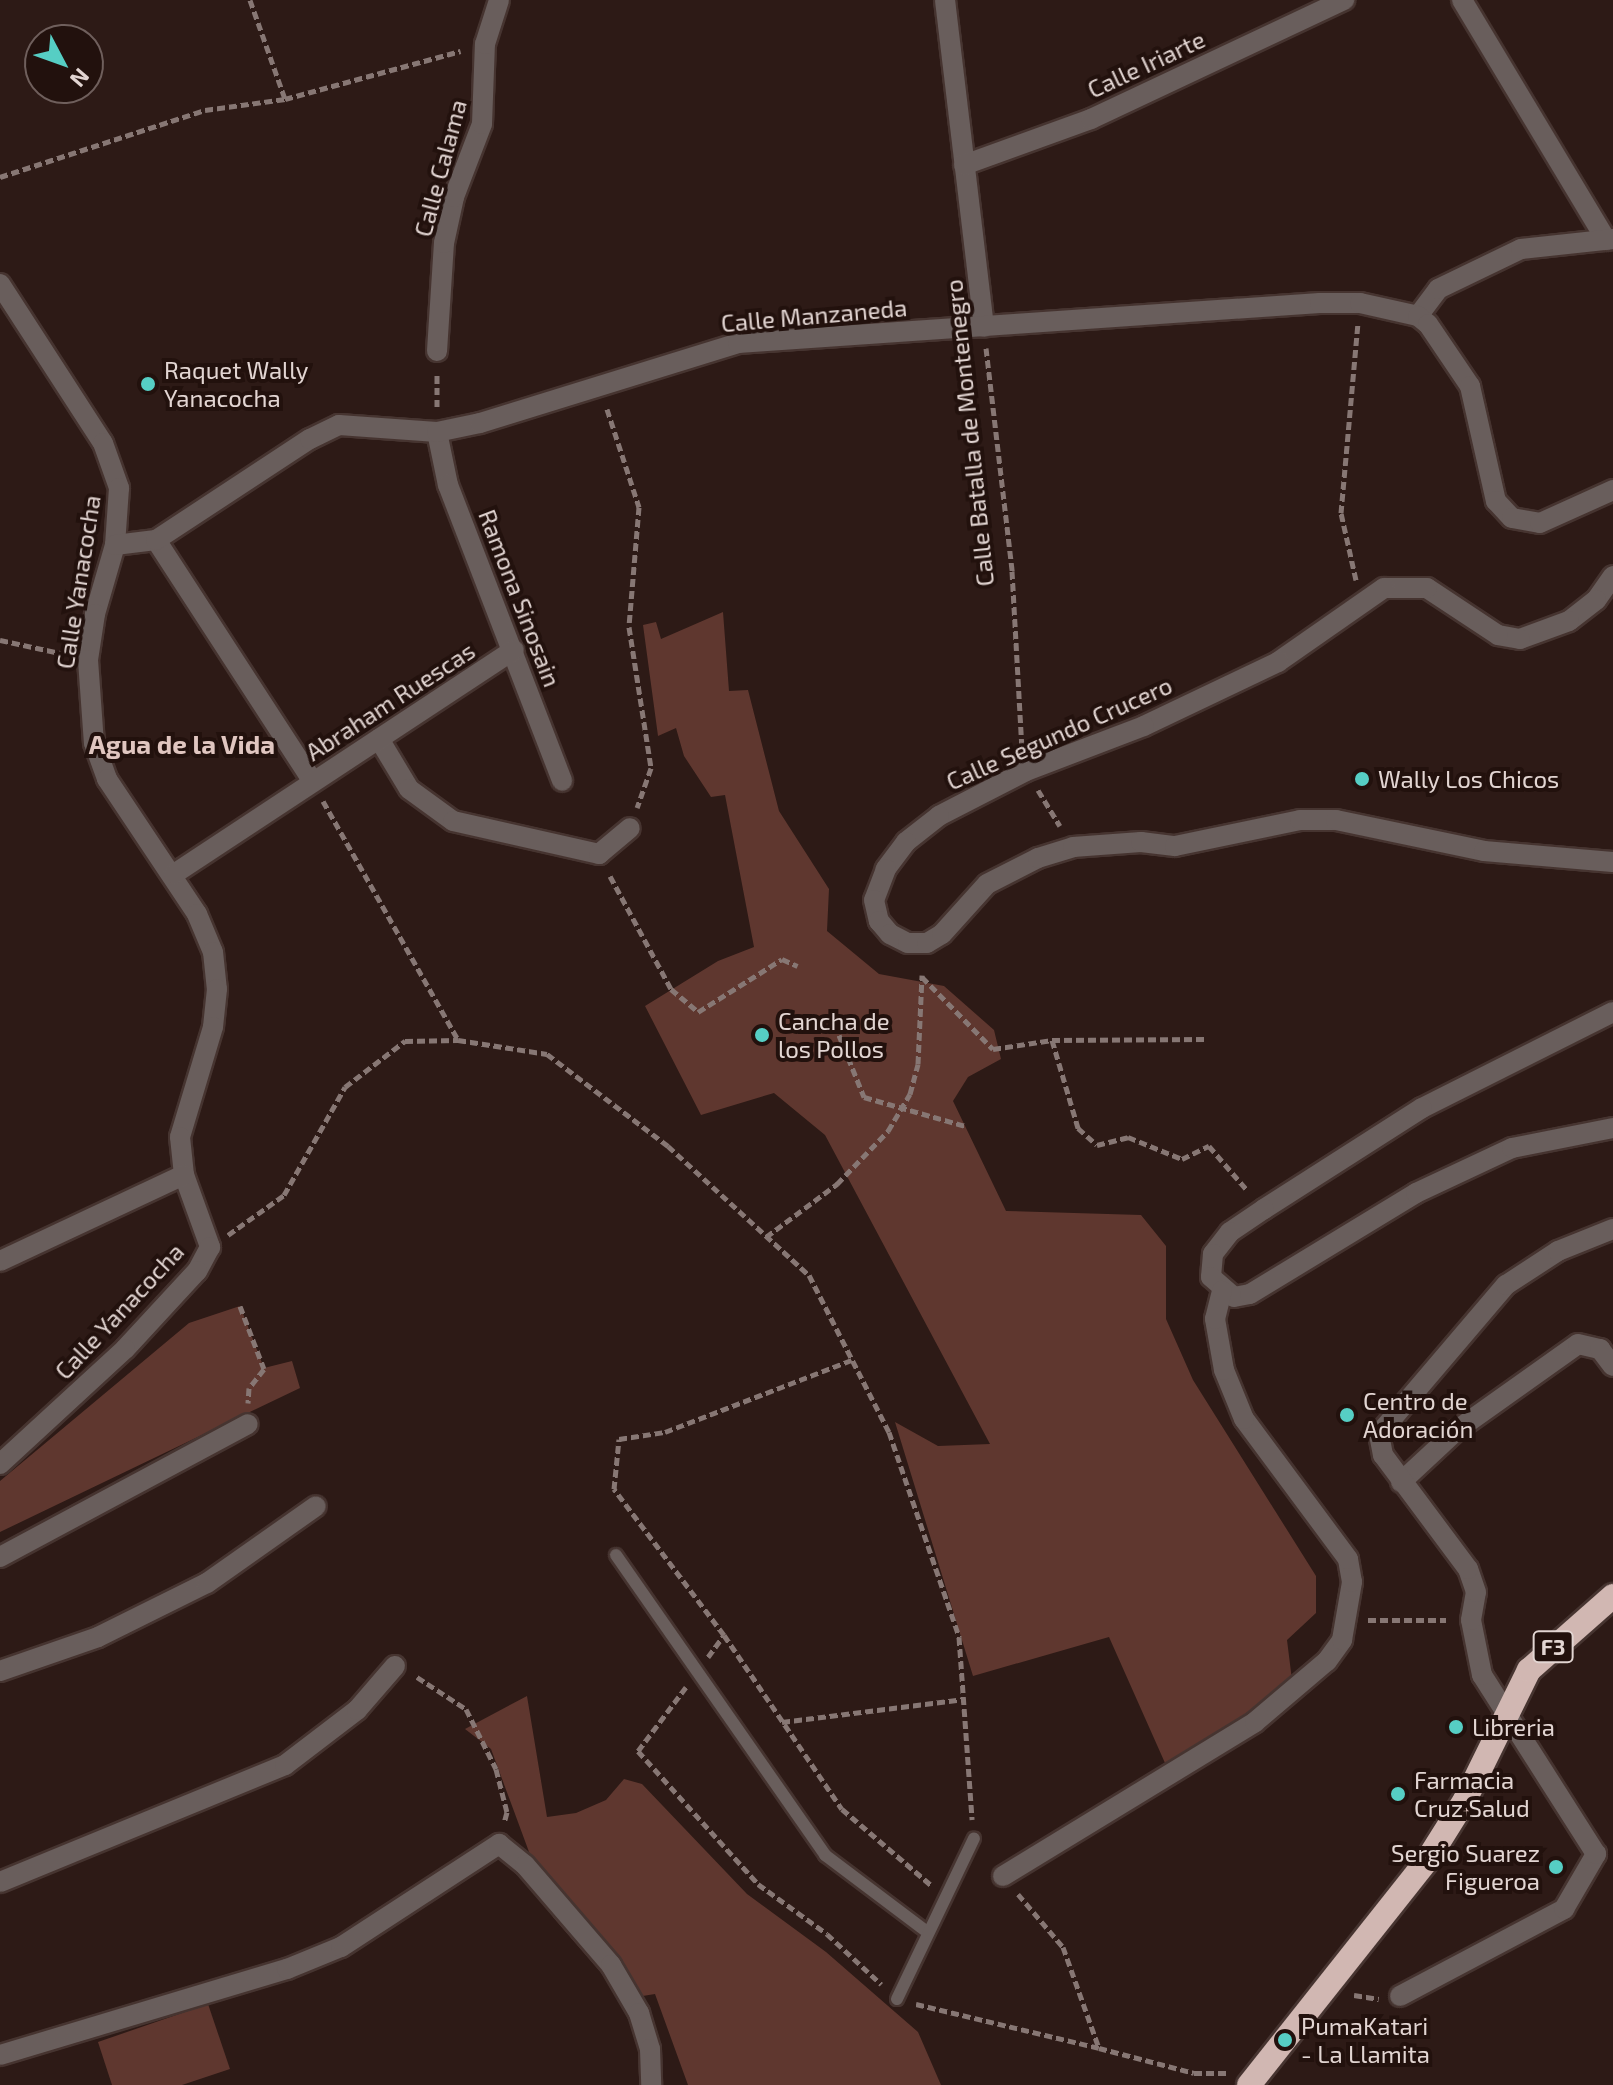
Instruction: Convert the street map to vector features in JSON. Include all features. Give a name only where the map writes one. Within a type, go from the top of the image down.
[{"type":"highway","name":"F3","points":[[1254,2079],[1428,1859],[1465,1800],[1505,1709],[1529,1670],[1613,1596]]},
{"type":"street","name":"Calle Calama","points":[[437,351],[444,243],[454,197],[482,124],[485,44],[499,0]]},
{"type":"street","name":"Calle Batalla de Montenegro","points":[[945,0],[984,327]]},
{"type":"street","name":"Calle Iriarte","points":[[964,165],[1091,119],[1344,0]]},
{"type":"street","points":[[1462,0],[1610,240],[1521,249],[1438,289],[1418,316],[1446,345],[1470,386],[1496,501],[1503,511],[1524,522],[1540,523],[1613,490]]},
{"type":"street","name":"Calle Yanacocha","points":[[0,284],[103,443],[119,488],[115,545],[95,614],[88,660],[89,712],[107,779],[174,874],[213,952],[217,989],[213,1027],[180,1137],[184,1175],[210,1247],[197,1271],[125,1349],[0,1464]]},
{"type":"street","name":"Calle Manzaneda","points":[[115,545],[156,540],[310,439],[339,425],[437,432],[738,343],[1360,303],[1418,316]]},
{"type":"street","name":"Ramona Sinosain","points":[[437,432],[448,485],[562,781]]},
{"type":"street","points":[[156,540],[313,782]]},
{"type":"street","name":"Calle Segundo Crucero","points":[[927,943],[899,940],[879,921],[874,900],[886,869],[906,842],[939,816],[1026,771],[1144,726],[1278,662],[1361,600],[1384,588],[1427,588],[1498,635],[1520,639],[1569,621],[1596,600],[1613,576]]},
{"type":"street","name":"Abraham Ruescas","points":[[174,874],[514,650]]},
{"type":"street","points":[[379,739],[409,789],[453,821],[599,854],[630,828]]},
{"type":"street","points":[[927,943],[942,934],[987,884],[1038,858],[1073,847],[1141,842],[1175,846],[1262,824],[1336,820],[1484,851],[1613,862]]},
{"type":"street","points":[[1613,1012],[1422,1108],[1264,1209],[1230,1232],[1213,1254],[1211,1277],[1222,1291],[1234,1297],[1250,1294],[1416,1193],[1512,1148],[1613,1128]]},
{"type":"street","points":[[0,1261],[184,1175]]},
{"type":"street","points":[[1400,1996],[1564,1909],[1596,1854],[1482,1675],[1471,1620],[1476,1592],[1468,1569],[1401,1482],[1378,1443],[1382,1425],[1506,1285],[1558,1251],[1613,1229]]},
{"type":"street","points":[[1003,1876],[1255,1722],[1327,1661],[1342,1640],[1352,1582],[1348,1559],[1244,1419],[1224,1370],[1215,1319],[1222,1291]]},
{"type":"street","points":[[1401,1482],[1457,1430],[1578,1344],[1600,1349],[1613,1366]]},
{"type":"street","points":[[0,1557],[248,1424]]},
{"type":"street","points":[[0,1671],[98,1637],[207,1583],[316,1506]]},
{"type":"street","points":[[0,1882],[285,1765],[357,1710],[395,1666]]},
{"type":"street","points":[[0,2055],[287,1969],[341,1947],[499,1844],[525,1865],[611,1965],[639,2013],[650,2049],[651,2085]]},
{"type":"lane","points":[[616,1555],[825,1855],[927,1932]]},
{"type":"lane","points":[[897,1999],[974,1838]]},
{"type":"path","points":[[250,0],[285,99]]},
{"type":"path","points":[[0,177],[205,110],[285,99],[485,44]]},
{"type":"path","points":[[1360,303],[1341,513],[1361,600]]},
{"type":"path","name":"Calle Batalla de Montenegro","points":[[984,327],[1012,571],[1026,771],[1073,847]]},
{"type":"path","points":[[437,351],[437,432]]},
{"type":"path","points":[[598,385],[633,476],[639,507],[629,627],[651,768],[630,828]]},
{"type":"path","points":[[0,640],[88,660]]},
{"type":"path","points":[[313,782],[458,1040]]},
{"type":"path","points":[[599,854],[671,989],[698,1012],[782,959],[798,966]]},
{"type":"path","points":[[766,1238],[869,1155],[902,1108],[918,1064],[922,977],[927,943]]},
{"type":"path","points":[[922,977],[993,1049],[1052,1040],[1207,1039]]},
{"type":"path","points":[[839,1035],[864,1097],[965,1126]]},
{"type":"path","points":[[210,1247],[284,1195],[345,1087],[405,1041],[458,1040],[547,1054],[668,1146],[809,1275],[889,1432],[959,1637],[974,1838]]},
{"type":"path","points":[[1052,1040],[1078,1128],[1097,1145],[1128,1137],[1182,1159],[1209,1146],[1264,1209]]},
{"type":"path","points":[[240,1306],[264,1369],[249,1388],[248,1424]]},
{"type":"path","points":[[619,1439],[665,1432],[852,1360]]},
{"type":"path","points":[[1346,1620],[1471,1620]]},
{"type":"path","points":[[724,1635],[842,1809],[945,1896]]},
{"type":"path","points":[[395,1666],[438,1687],[466,1709],[496,1769],[507,1812],[499,1844]]},
{"type":"path","points":[[782,1722],[963,1699]]},
{"type":"path","points":[[638,1751],[758,1884],[827,1934],[897,1999],[1194,2073],[1254,2079]]},
{"type":"path","points":[[1003,1876],[1063,1947],[1099,2048]]},
{"type":"path","points":[[1330,1985],[1360,1998],[1400,1996]]},
{"type":"shaded area","points":[[723,612],[729,691],[748,690],[779,811],[829,889],[827,931],[879,974],[944,986],[994,1030],[1001,1059],[968,1077],[953,1101],[1006,1211],[1141,1215],[1166,1246],[1166,1319],[1193,1380],[1316,1576],[1316,1613],[1287,1640],[1292,1680],[1232,1726],[1165,1763],[1109,1637],[973,1676],[895,1422],[938,1446],[990,1444],[825,1135],[774,1093],[701,1115],[645,1006],[718,961],[754,947],[725,795],[711,797],[684,756],[676,728],[658,736],[643,625],[656,622],[661,639]]},
{"type":"shaded area","points":[[240,1306],[264,1368],[292,1361],[300,1388],[0,1532],[0,1481],[189,1323]]},
{"type":"shaded area","points":[[527,1696],[547,1817],[576,1813],[606,1800],[624,1779],[642,1784],[747,1894],[826,1952],[918,2032],[941,2085],[688,2085],[655,1994],[624,1999],[553,1917],[491,1749],[465,1729]]},
{"type":"shaded area","points":[[208,2004],[230,2069],[182,2085],[112,2085],[98,2042]]},
{"type":"place","name":"Raquet Wally Yanacocha","points":[[148,384]]},
{"type":"place","name":"Wally Los Chicos","points":[[1362,779]]},
{"type":"place","name":"Cancha de los Pollos","points":[[762,1035]]},
{"type":"place","name":"Centro de Adoración","points":[[1347,1415]]},
{"type":"place","name":"Libreria","points":[[1456,1727]]},
{"type":"place","name":"Farmacia Cruz Salud","points":[[1398,1794]]},
{"type":"place","name":"Sergio Suarez Figueroa","points":[[1556,1867]]},
{"type":"place","name":"PumaKatari - La Llamita","points":[[1285,2040]]},
{"type":"district","name":"Agua de la Vida","points":[[182,744]]}]
